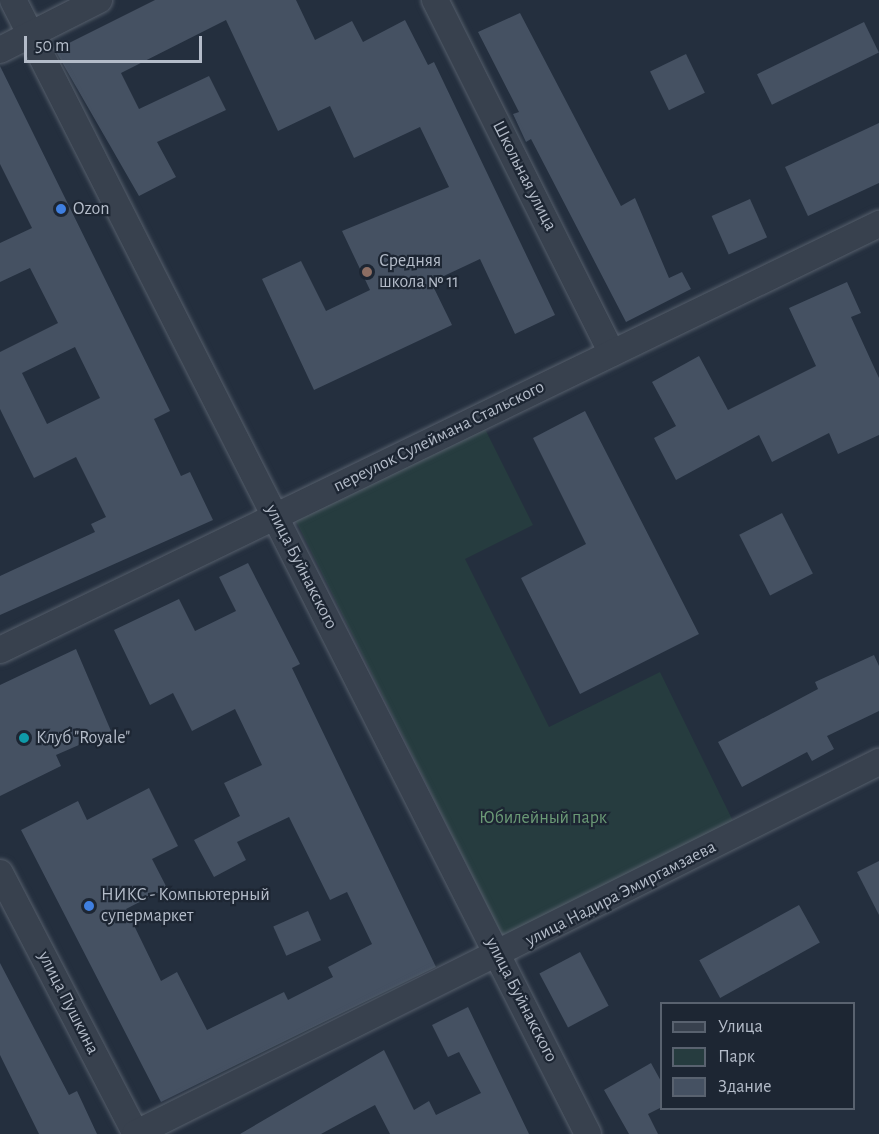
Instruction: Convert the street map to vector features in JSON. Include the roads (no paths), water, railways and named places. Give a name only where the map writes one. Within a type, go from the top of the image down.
[{"type":"street","name":"улица Буйнакского","points":[[13,0],[588,1134]]},
{"type":"street","points":[[0,50],[99,0]]},
{"type":"street","name":"Школьная улица","points":[[435,0],[612,353]]},
{"type":"street","name":"переулок Сулеймана Стальского","points":[[0,650],[879,224]]},
{"type":"street","name":"улица Надира Эмиргамзаева","points":[[136,1134],[499,956],[879,762]]},
{"type":"street","name":"улица Пушкина","points":[[0,873],[136,1134]]},
{"type":"place","name":"Ozon","points":[[61,209]]},
{"type":"place","name":"Средняя школа № 11","points":[[367,272]]},
{"type":"place","name":"Клуб \"Royale\"","points":[[24,738]]},
{"type":"place","name":"НИКС - Компьютерный супермаркет","points":[[89,906]]},
{"type":"park label","name":"Юбилейный парк","points":[[543,818]]}]
